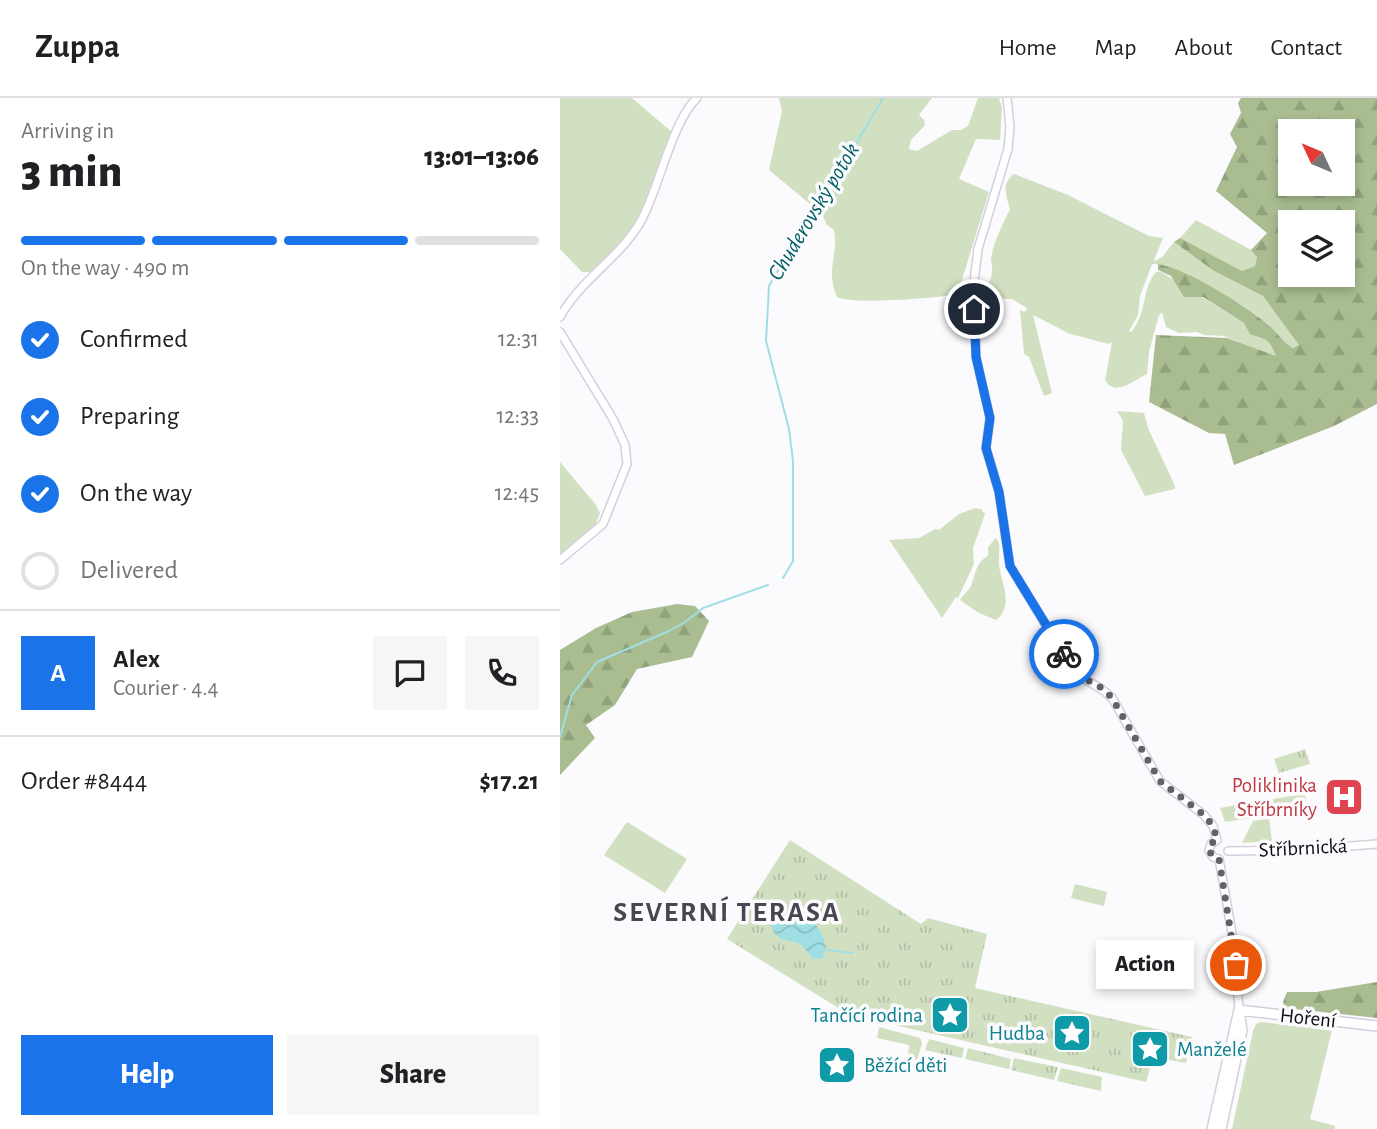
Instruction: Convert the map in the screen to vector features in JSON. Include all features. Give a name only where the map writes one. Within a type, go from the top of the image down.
[{"type":"main road","name":"Hoření","points":[[1239,1010],[1377,1026]]},
{"type":"main road","points":[[1213,1129],[1239,1010]]},
{"type":"main road","points":[[1221,1129],[1242,1030],[1239,1010]]},
{"type":"street","points":[[560,317],[641,222],[684,115],[697,98]]},
{"type":"street","points":[[1007,98],[1010,138],[978,248],[974,309],[976,357],[990,418],[986,448],[999,492],[1010,566],[1073,670],[1104,689],[1112,698],[1160,781],[1204,815],[1213,826],[1217,840]]},
{"type":"street","points":[[560,332],[613,419],[625,445],[627,464],[603,524],[560,560]]},
{"type":"street","points":[[1217,840],[1225,842],[1228,851],[1226,856],[1219,859],[1213,857],[1209,850],[1210,844],[1217,840]]},
{"type":"street","name":"Stříbrnická","points":[[1228,851],[1377,844]]},
{"type":"street","points":[[1219,859],[1234,944],[1239,1010]]},
{"type":"green space","points":[[560,98],[632,98],[673,133],[641,211],[623,243],[591,272],[582,272],[560,249]]},
{"type":"green space","points":[[779,98],[932,98],[919,115],[925,125],[911,140],[909,149],[917,151],[952,130],[961,130],[968,126],[978,98],[999,98],[1002,108],[1000,140],[976,139],[959,179],[989,192],[961,283],[953,295],[875,301],[837,297],[832,278],[834,230],[827,225],[822,214],[769,170],[782,111]]},
{"type":"green space","points":[[1241,98],[1377,98],[1377,404],[1334,426],[1234,465],[1225,434],[1209,433],[1149,402],[1156,335],[1227,338],[1276,356],[1269,342],[1250,334],[1244,323],[1203,297],[1184,297],[1171,276],[1158,270],[1158,264],[1184,272],[1213,288],[1265,322],[1293,348],[1299,345],[1263,296],[1214,271],[1174,242],[1180,238],[1242,271],[1255,266],[1257,257],[1251,250],[1267,233],[1216,191],[1237,147],[1230,134],[1241,113],[1238,103]]},
{"type":"green space","points":[[1014,174],[1068,195],[1149,236],[1163,238],[1155,261],[1162,257],[1174,242],[1214,271],[1263,296],[1300,345],[1292,348],[1287,346],[1259,316],[1212,287],[1177,271],[1152,264],[1140,296],[1138,315],[1129,331],[1131,332],[1140,318],[1148,285],[1156,272],[1161,272],[1244,323],[1257,337],[1268,340],[1276,357],[1224,336],[1197,332],[1179,333],[1166,327],[1162,312],[1149,352],[1147,374],[1125,386],[1114,388],[1105,380],[1112,342],[1109,344],[1070,334],[1033,315],[1052,393],[1044,396],[1029,357],[1024,354],[1020,310],[1025,312],[1027,308],[1012,299],[987,298],[992,274],[992,253],[1010,209],[1006,195],[1007,181]]},
{"type":"green space","points":[[1196,220],[1253,251],[1257,257],[1255,266],[1242,271],[1180,238]]},
{"type":"green space","points":[[1117,411],[1144,413],[1175,489],[1145,496],[1121,450],[1123,421]]},
{"type":"green space","points":[[560,462],[600,513],[596,524],[560,554]]},
{"type":"green space","points":[[975,508],[981,509],[985,514],[973,548],[974,564],[958,598],[956,597],[942,618],[889,540],[919,538],[935,529],[939,530],[959,514]]},
{"type":"green space","points":[[996,538],[1006,601],[1002,614],[996,620],[979,613],[960,600],[971,586],[978,565],[988,556],[988,547]]},
{"type":"green space","points":[[677,604],[695,606],[709,621],[692,657],[637,669],[615,705],[586,725],[595,738],[560,775],[560,650],[596,628],[632,612]]},
{"type":"green space","points":[[1305,749],[1310,764],[1279,773],[1274,759]]},
{"type":"green space","points":[[1305,794],[1306,801],[1298,807],[1274,809],[1273,799]]},
{"type":"green space","points":[[1269,799],[1272,815],[1225,822],[1220,808]]},
{"type":"green space","points":[[1269,818],[1272,841],[1242,843],[1253,821]]},
{"type":"green space","points":[[627,822],[687,859],[665,893],[604,855]]},
{"type":"green space","points":[[790,840],[921,924],[928,918],[987,934],[975,988],[1192,1037],[1186,1063],[1153,1057],[1146,1082],[845,1012],[727,939]]},
{"type":"green space","points":[[1075,884],[1107,892],[1104,906],[1071,898]]},
{"type":"green space","points":[[1377,982],[1377,1018],[1285,1008],[1283,1002],[1287,992],[1316,992]]},
{"type":"green space","points":[[1261,1022],[1332,1030],[1310,1119],[1335,1126],[1335,1129],[1232,1129],[1253,1031],[1256,1024]]},
{"type":"green space","points":[[879,1027],[920,1038],[922,1043],[917,1061],[908,1059],[909,1045],[877,1038]]},
{"type":"green space","points":[[929,1039],[964,1048],[962,1058],[925,1050]]},
{"type":"green space","points":[[968,1048],[1011,1059],[1009,1069],[965,1059]]},
{"type":"green space","points":[[1014,1058],[1058,1067],[1054,1080],[1011,1070]]},
{"type":"green space","points":[[1061,1068],[1102,1077],[1101,1091],[1057,1081]]},
{"type":"water","points":[[791,906],[805,913],[818,927],[825,944],[822,959],[813,959],[803,946],[779,938],[773,930],[770,922],[775,912]]},
{"type":"waterway","name":"Chuderovský potok","points":[[783,578],[793,561],[793,461],[789,429],[766,341],[769,286],[839,165],[857,142],[883,98]]},
{"type":"waterway","name":"Chuderovský potok","points":[[560,737],[572,695],[597,662],[669,631],[703,608],[768,585]]},
{"type":"waterway","points":[[827,950],[853,953]]},
{"type":"way so far","points":[[1064,654],[1078,675],[1104,689],[1112,698],[1162,783],[1198,809],[1213,826],[1217,840],[1210,844],[1209,850],[1213,857],[1219,859],[1236,965]]},
{"type":"place","name":"Poliklinika Stříbrníky","points":[[1344,797]]},
{"type":"place","name":"Action","points":[[1236,965]]},
{"type":"place","name":"Tančící rodina","points":[[950,1015]]},
{"type":"place","name":"Hudba","points":[[1072,1033]]},
{"type":"place","name":"Manželé","points":[[1150,1049]]},
{"type":"place","name":"Běžící děti","points":[[837,1065]]},
{"type":"district","name":"SEVERNÍ TERASA","points":[[727,913]]},
{"type":"route","points":[[974,309],[976,357],[990,418],[986,448],[999,492],[1010,566],[1064,654]]}]
